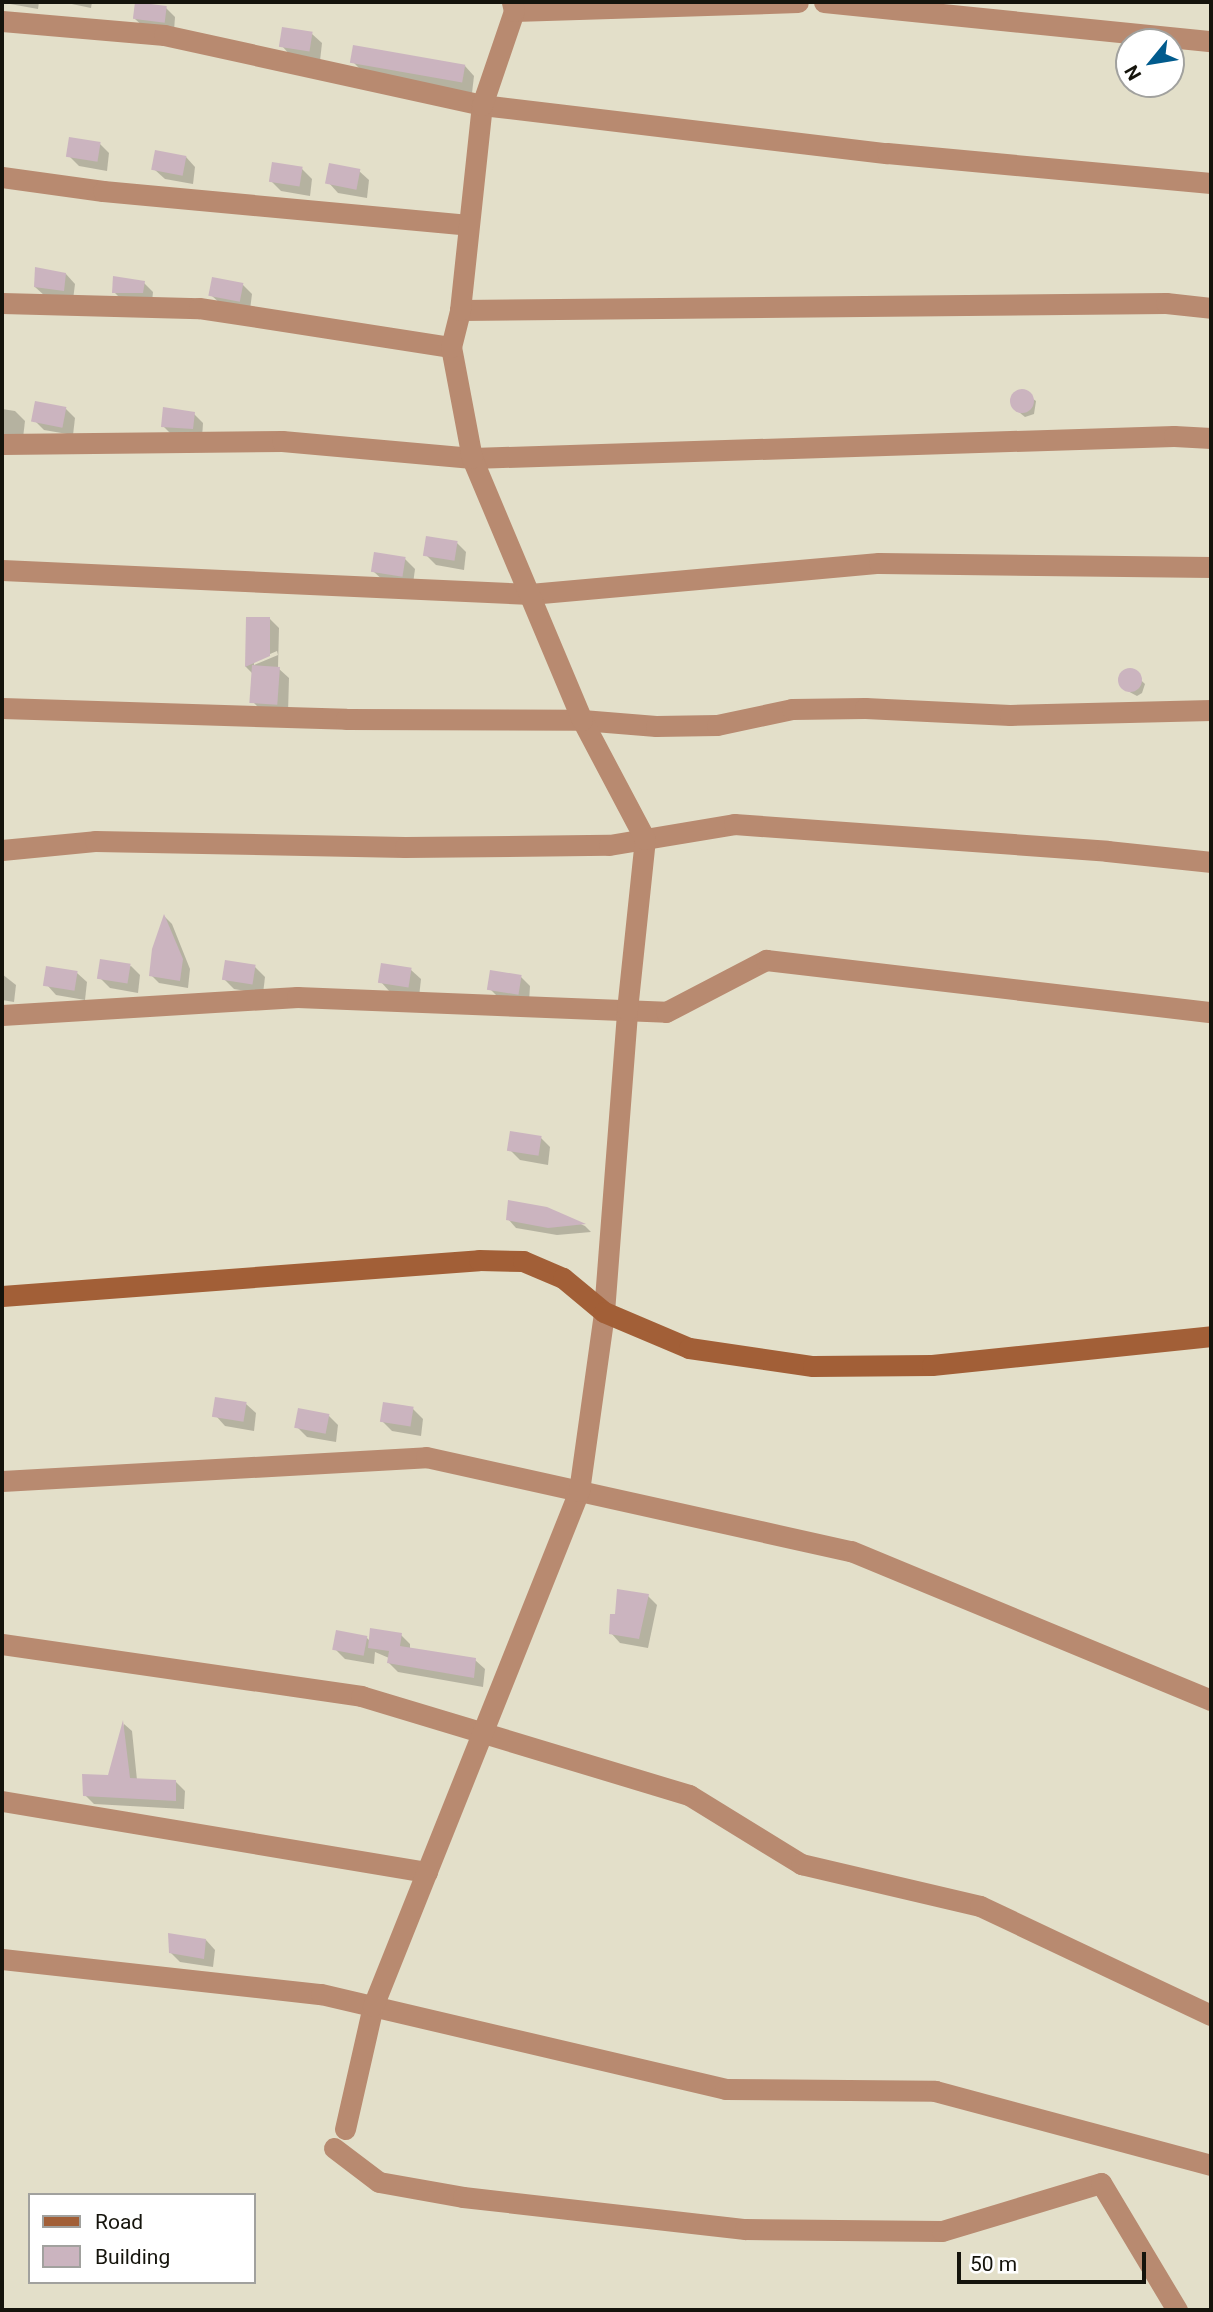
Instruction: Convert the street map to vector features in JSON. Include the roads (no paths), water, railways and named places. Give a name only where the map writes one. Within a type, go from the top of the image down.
[{"type":"street","points":[[345,2129],[373,2006],[579,1491],[604,1312],[627,1010],[645,839],[582,720],[472,458],[452,347],[460,310],[482,105],[513,6],[798,2]]},
{"type":"street","points":[[824,2],[1211,41]]},
{"type":"street","points":[[2,21],[164,36],[482,105],[887,153],[1211,183]]},
{"type":"street","points":[[2,177],[103,191],[468,225]]},
{"type":"street","points":[[2,303],[199,308],[452,347]]},
{"type":"street","points":[[460,310],[1166,303],[1211,308]]},
{"type":"street","points":[[2,444],[282,441],[472,458],[1160,436],[1211,438]]},
{"type":"street","points":[[2,570],[530,594],[879,563],[1211,567]]},
{"type":"street","points":[[2,708],[345,719],[582,720],[656,726],[717,725],[792,709],[865,708],[1010,715],[1211,710]]},
{"type":"street","points":[[2,850],[95,841],[419,847],[609,845],[734,824],[1107,851],[1211,862]]},
{"type":"street","points":[[2,1015],[297,996],[666,1012],[766,960],[1211,1012]]},
{"type":"street","points":[[2,1296],[465,1261],[523,1261],[563,1278],[604,1312],[689,1348],[813,1366],[932,1365],[1211,1336]]},
{"type":"street","points":[[2,1480],[426,1457],[851,1551],[1211,1700]]},
{"type":"street","points":[[2,1644],[361,1696],[689,1795],[801,1864],[980,1906],[1211,2015]]},
{"type":"street","points":[[2,1801],[427,1872]]},
{"type":"street","points":[[2,1959],[321,1994],[725,2089],[935,2091],[1211,2165]]},
{"type":"street","points":[[334,2148],[379,2182],[463,2197],[745,2229],[942,2231],[1101,2183],[1177,2310]]}]
